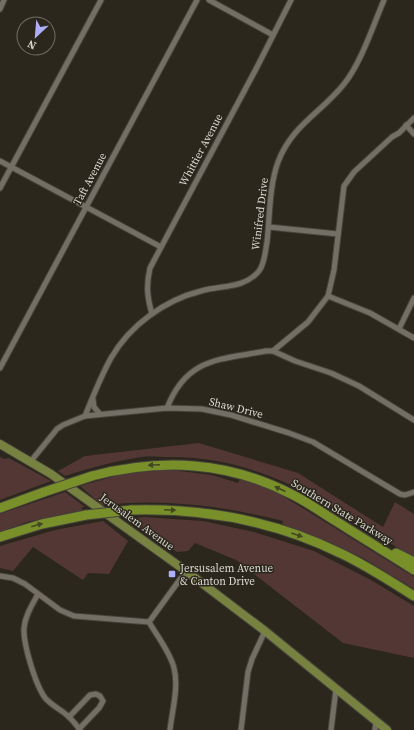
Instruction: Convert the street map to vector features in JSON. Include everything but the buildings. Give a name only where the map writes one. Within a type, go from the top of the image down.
[{"type":"highway","name":"Southern State Parkway","points":[[0,508],[92,476],[118,469],[156,465],[194,466],[231,472],[265,482],[294,495],[414,570]]},
{"type":"highway","points":[[0,537],[42,524],[86,515],[131,510],[199,512],[272,527],[309,539],[366,566],[414,596]]},
{"type":"highway","points":[[359,536],[414,562]]},
{"type":"main road","name":"Jerusalem Avenue","points":[[0,444],[51,474],[186,571],[265,631],[387,730]]},
{"type":"street","points":[[0,9],[4,0]]},
{"type":"street","points":[[0,188],[101,0]]},
{"type":"street","name":"Taft Avenue","points":[[0,368],[197,0]]},
{"type":"street","points":[[209,0],[274,35]]},
{"type":"street","name":"Whittier Avenue","points":[[152,314],[147,293],[147,281],[150,268],[274,35],[291,0]]},
{"type":"street","name":"Winifred Drive","points":[[85,416],[111,357],[129,334],[152,314],[162,306],[201,290],[242,284],[249,281],[259,271],[263,264],[273,183],[278,163],[285,146],[301,125],[331,98],[350,76],[384,0]]},
{"type":"street","points":[[272,351],[308,322],[328,296],[334,270],[343,193],[348,179],[414,118]]},
{"type":"street","points":[[406,125],[414,134]]},
{"type":"street","points":[[0,161],[12,166],[161,247]]},
{"type":"street","points":[[268,227],[338,234]]},
{"type":"street","points":[[328,296],[370,313],[414,338]]},
{"type":"street","points":[[399,329],[414,298]]},
{"type":"street","points":[[167,408],[177,386],[188,375],[202,366],[224,358],[272,351],[295,361],[331,373],[359,386],[414,420]]},
{"type":"street","points":[[93,396],[94,407],[100,414]]},
{"type":"street","name":"Shaw Drive","points":[[31,461],[57,429],[85,416],[167,408],[202,409],[220,412],[289,432],[324,448],[400,494],[405,496],[414,492]]},
{"type":"street","points":[[149,622],[186,571]]},
{"type":"street","points":[[0,576],[16,579],[60,610],[74,616],[149,622]]},
{"type":"street","points":[[38,594],[26,619],[24,629],[25,644],[42,694],[53,705],[69,717],[80,729],[101,706],[102,701],[100,696],[96,694],[90,695],[69,717]]},
{"type":"street","points":[[149,622],[174,667],[175,687],[170,730]]},
{"type":"street","points":[[241,730],[248,672],[252,658],[265,631]]},
{"type":"street","points":[[332,730],[336,689]]},
{"type":"street","points":[[375,730],[376,721]]},
{"type":"shaded area","points":[[199,443],[298,473],[383,527],[395,502],[414,514],[414,558],[327,504],[268,476],[237,465],[204,459],[141,457],[112,463],[65,476],[58,471],[85,456]]},
{"type":"shaded area","points":[[0,457],[4,459],[9,458],[51,481],[0,500]]},
{"type":"shaded area","points":[[171,470],[212,475],[238,483],[240,479],[275,491],[414,577],[414,589],[363,558],[331,543],[282,524],[283,521],[238,511],[193,505],[147,502],[102,505],[80,486],[126,473]]},
{"type":"shaded area","points":[[65,492],[85,507],[81,507],[83,510],[27,522],[0,532],[0,514]]},
{"type":"shaded area","points":[[144,517],[203,521],[254,532],[314,551],[371,580],[414,606],[414,658],[343,643],[236,560],[195,543],[188,551],[177,552],[137,525],[124,519]]},
{"type":"shaded area","points":[[103,521],[128,541],[109,574],[88,573],[83,580],[33,547],[13,571],[0,568],[0,546],[55,530]]},
{"type":"place","name":"Jersusalem Avenue & Canton Drive","points":[[172,574]]}]
